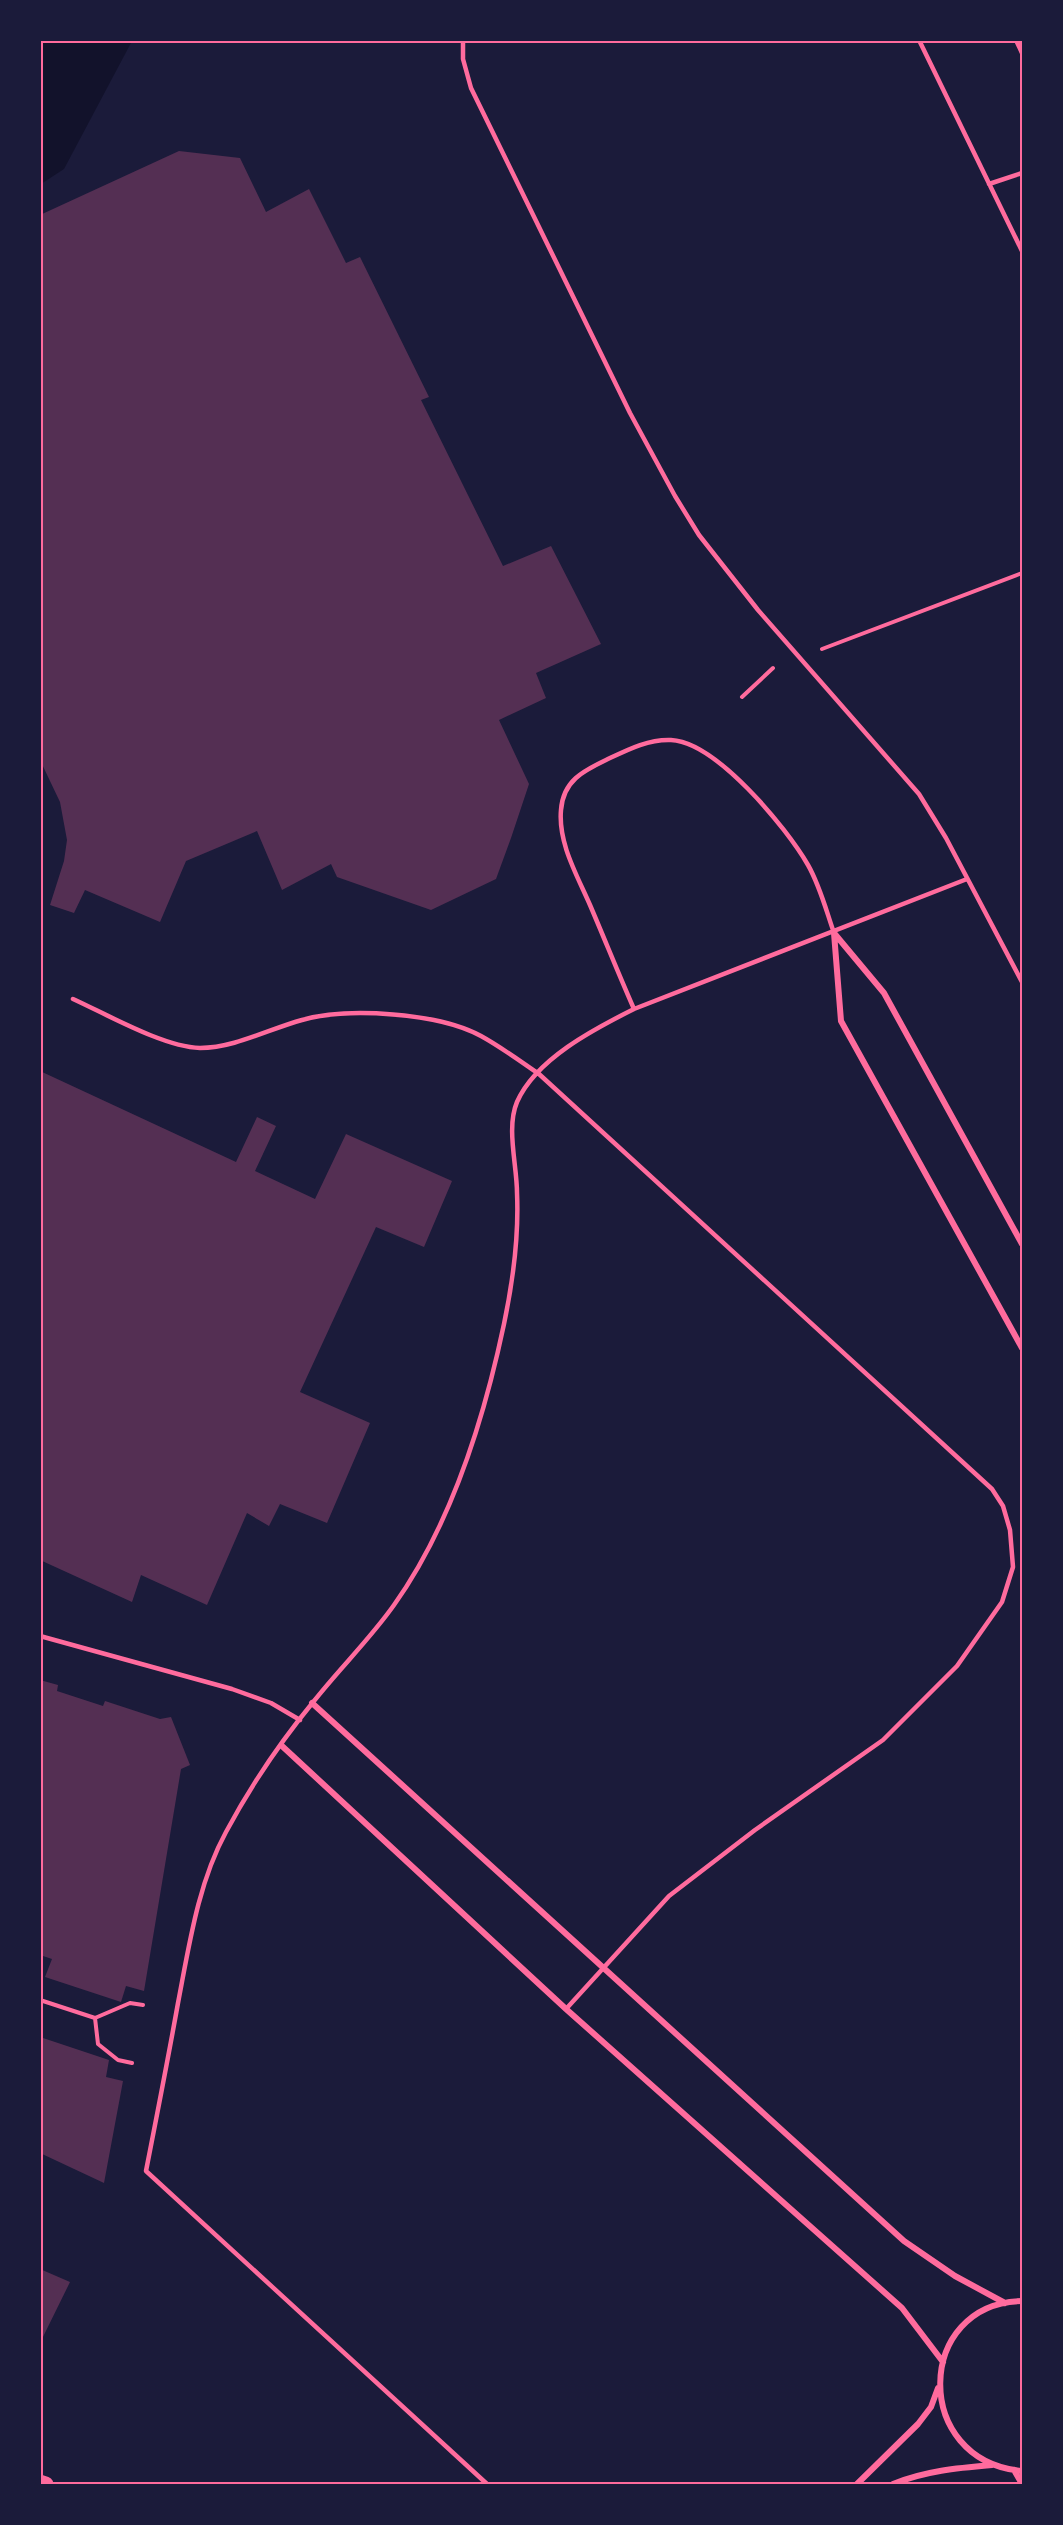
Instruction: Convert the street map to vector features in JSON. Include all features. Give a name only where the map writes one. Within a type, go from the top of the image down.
[{"type":"main road","points":[[40,2482],[46,2484]]},
{"type":"street","points":[[834,933],[885,993],[1023,1244]]},
{"type":"street","points":[[834,933],[841,1021],[1023,1348]]},
{"type":"street","points":[[312,1703],[904,2241],[955,2276],[1005,2303]]},
{"type":"street","points":[[282,1746],[566,2009],[902,2308],[943,2362]]},
{"type":"street","points":[[992,2465],[972,2453],[950,2428],[942,2407],[940,2384],[943,2362],[952,2342],[966,2324],[984,2311],[1005,2303],[1023,2301]]},
{"type":"street","points":[[857,2484],[918,2424],[931,2407],[940,2384]]},
{"type":"street","points":[[893,2484],[915,2475],[953,2468],[992,2465],[1023,2471]]},
{"type":"street","points":[[1014,2470],[1022,2484]]},
{"type":"lane","points":[[463,40],[463,59],[471,88],[630,413],[675,496],[699,535],[758,610],[919,794],[946,838],[1023,982]]},
{"type":"lane","points":[[919,40],[1023,251]]},
{"type":"lane","points":[[1016,40],[1023,53]]},
{"type":"lane","points":[[989,184],[1023,173]]},
{"type":"lane","points":[[634,1009],[564,843],[561,809],[567,787],[575,777],[635,747],[656,741],[685,742],[695,745],[725,765],[800,852],[815,878],[834,933]]},
{"type":"lane","points":[[488,2484],[146,2171],[188,1949],[208,1875],[226,1832],[282,1746],[312,1703],[396,1602],[450,1501],[476,1435],[494,1369],[512,1287],[518,1195],[513,1123],[515,1105],[523,1091],[554,1059],[591,1031],[634,1009],[834,933],[967,879]]},
{"type":"lane","points":[[73,999],[180,1046],[203,1048],[226,1044],[307,1018],[359,1014],[403,1015],[446,1023],[480,1035],[539,1074],[992,1489],[1003,1506],[1014,1552],[1010,1586],[1002,1602],[957,1666],[882,1740],[755,1830],[669,1896],[566,2009]]},
{"type":"lane","points":[[40,1636],[240,1692],[271,1703],[300,1720]]},
{"type":"path","points":[[819,650],[1023,573]]},
{"type":"path","points":[[742,697],[773,668]]},
{"type":"path","points":[[40,2000],[95,2018],[130,2003],[143,2005]]},
{"type":"path","points":[[95,2018],[98,2044],[118,2060],[132,2063]]},
{"type":"shaded area","points":[[41,40],[132,41],[64,169],[41,184]]},
{"type":"building","points":[[179,151],[240,158],[266,212],[309,189],[346,263],[360,257],[429,397],[421,400],[503,566],[551,546],[601,644],[536,673],[546,698],[499,720],[529,784],[511,838],[496,879],[431,910],[337,877],[331,864],[282,890],[257,831],[186,861],[160,922],[85,890],[74,913],[50,905],[64,861],[67,840],[60,802],[40,760],[40,215]]},
{"type":"building","points":[[40,1071],[236,1162],[257,1117],[276,1126],[255,1171],[315,1199],[346,1134],[452,1181],[424,1247],[376,1227],[300,1392],[370,1423],[327,1523],[280,1504],[269,1526],[247,1513],[207,1605],[141,1575],[132,1602],[40,1560]]},
{"type":"building","points":[[40,1680],[58,1685],[57,1691],[103,1706],[105,1701],[160,1719],[171,1717],[190,1765],[181,1769],[144,1991],[126,1986],[121,2002],[45,1977],[52,1959],[40,1955]]},
{"type":"building","points":[[40,2037],[109,2060],[106,2077],[123,2081],[104,2183],[40,2153]]},
{"type":"building","points":[[40,2269],[70,2282],[40,2343]]}]
